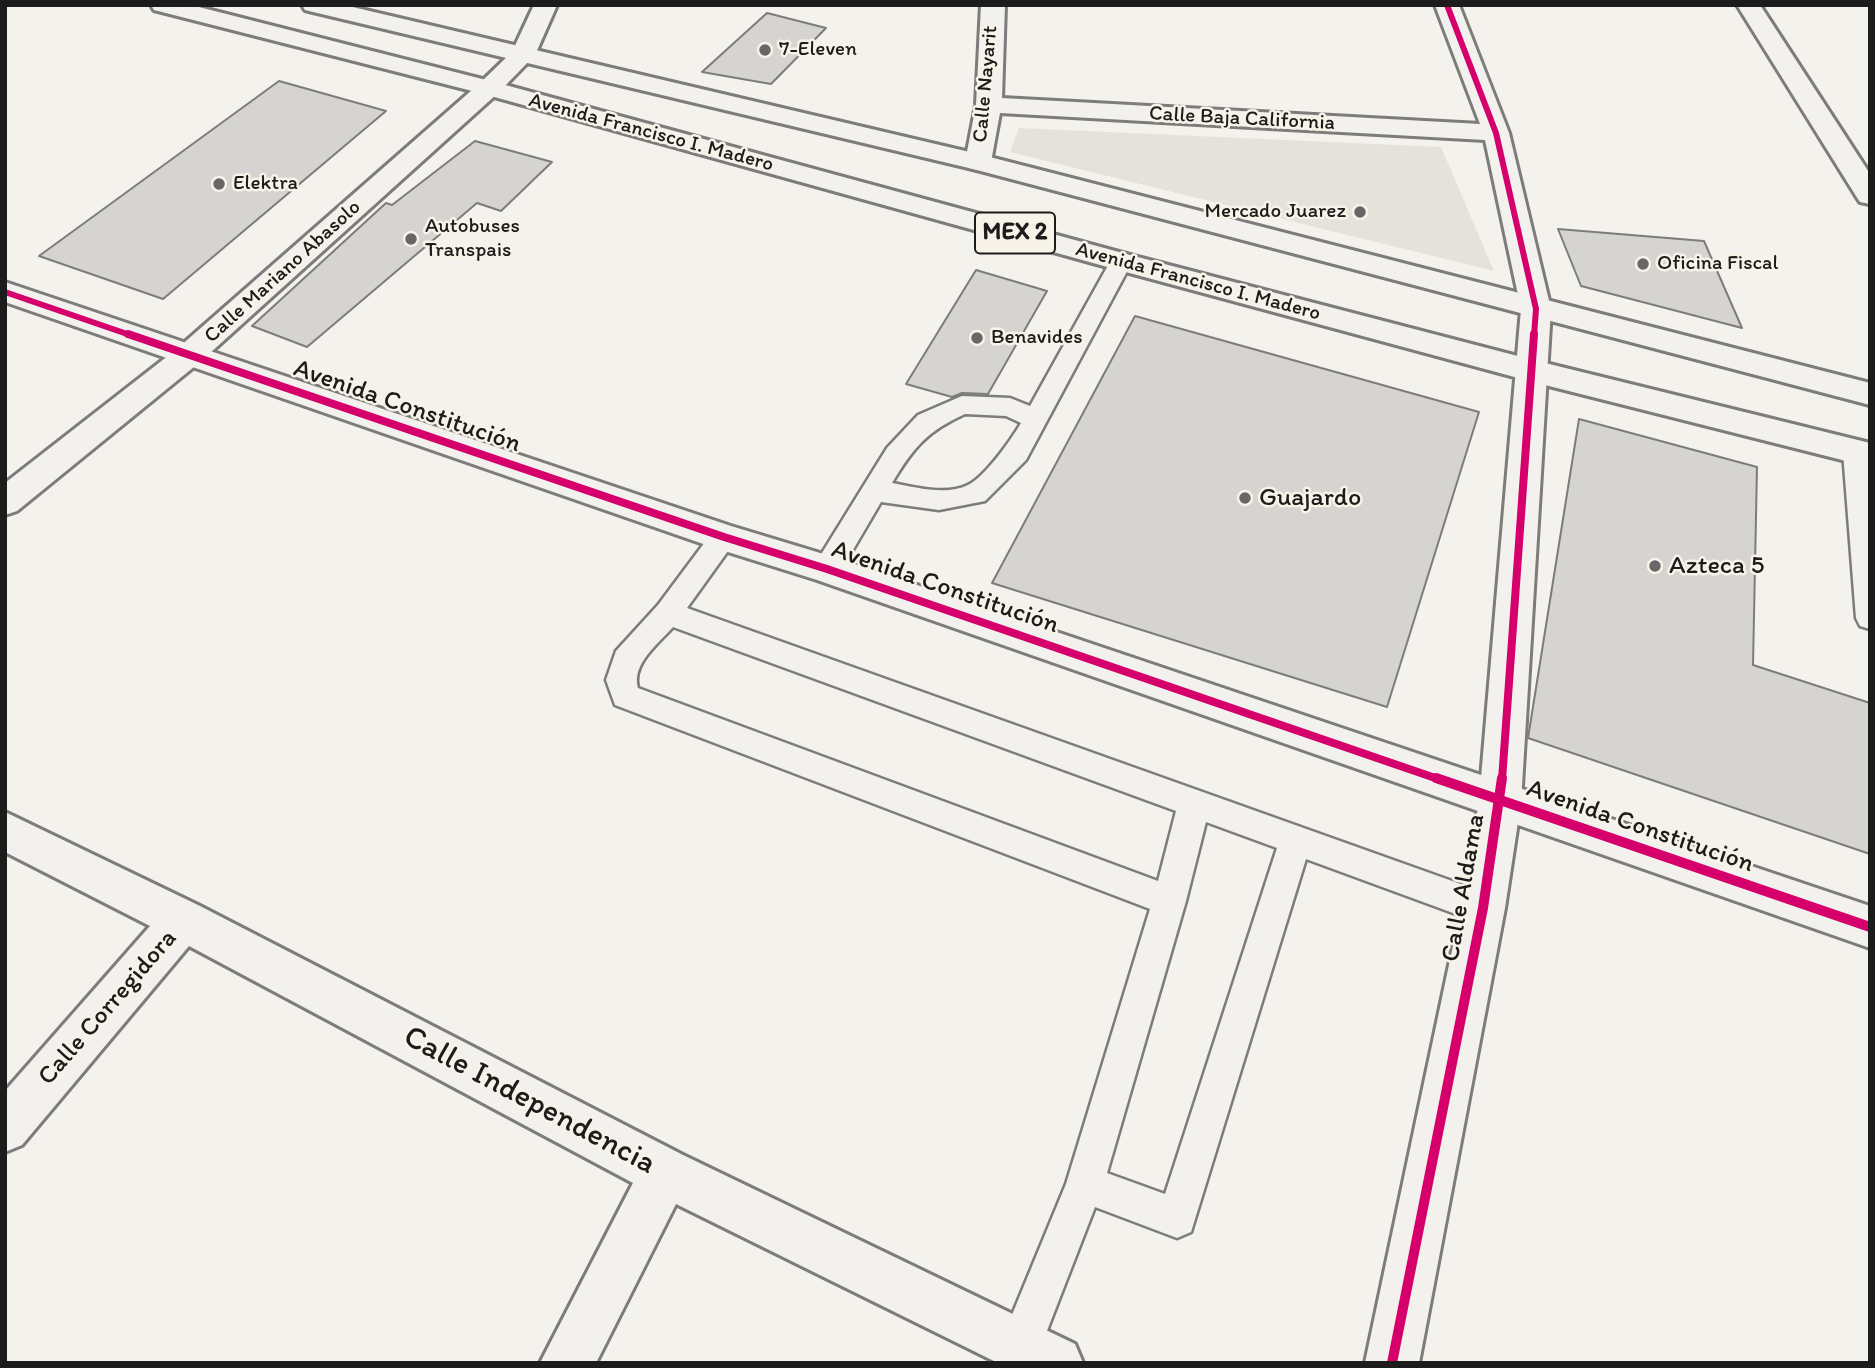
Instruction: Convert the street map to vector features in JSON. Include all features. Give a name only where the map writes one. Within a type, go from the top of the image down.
[{"type":"street","name":"Avenida Francisco I. Madero","points":[[162,5],[489,88],[1121,262],[1533,371],[1863,454]]},
{"type":"street","name":"Avenida Francisco I. Madero","points":[[313,5],[978,162],[1870,394]]},
{"type":"street","points":[[523,55],[546,5]]},
{"type":"street","name":"Calle Nayarit","points":[[978,162],[989,105],[993,5]]},
{"type":"street","name":"Calle Aldama","points":[[1392,1363],[1483,908],[1500,802],[1536,309],[1496,133],[1447,5]]},
{"type":"street","points":[[1748,5],[1870,196]]},
{"type":"street","name":"Calle Mariano Abasolo","points":[[5,502],[189,355],[523,55]]},
{"type":"street","name":"Calle Baja California","points":[[989,105],[1496,133]]},
{"type":"street","name":"Avenida Constitución","points":[[5,292],[724,537],[827,569],[1870,927]]},
{"type":"street","name":"Calle Independencia","points":[[5,831],[183,920],[665,1172],[1038,1353]]},
{"type":"street","name":"Calle Corregidora","points":[[5,1128],[183,920]]},
{"type":"street","points":[[567,1363],[665,1172]]},
{"type":"lane","points":[[876,491],[939,500],[976,494],[1017,453],[1121,262]]},
{"type":"lane","points":[[827,569],[896,455],[927,421],[962,405],[1010,407],[1035,420]]},
{"type":"lane","points":[[1863,454],[1870,618]]},
{"type":"lane","points":[[724,537],[668,613],[626,660],[621,680],[626,696],[1169,901]]},
{"type":"lane","points":[[668,613],[1483,908]]},
{"type":"lane","points":[[1038,1353],[1169,901],[1194,805]]},
{"type":"lane","points":[[1085,1184],[1177,1218],[1296,840]]},
{"type":"shaded area","name":"Mercado Juarez","points":[[1019,128],[1441,147],[1494,271],[1010,152]]},
{"type":"building","name":"7-Eleven","points":[[767,13],[826,28],[771,84],[702,72]]},
{"type":"building","name":"Elektra","points":[[279,81],[386,111],[163,299],[39,256]]},
{"type":"building","points":[[475,141],[552,162],[501,211],[477,203],[307,347],[252,326],[386,203],[392,205]]},
{"type":"building","name":"Oficina Fiscal","points":[[1558,229],[1704,241],[1742,328],[1581,286]]},
{"type":"building","name":"Benavides","points":[[976,270],[1047,291],[988,394],[962,393],[952,397],[906,384]]},
{"type":"building","name":"Guajardo","points":[[1135,316],[1479,412],[1387,707],[992,583]]},
{"type":"building","name":"Azteca 5","points":[[1579,419],[1757,467],[1753,665],[1870,703],[1870,854],[1528,738]]},
{"type":"cycle path","points":[[1392,1363],[1483,908],[1500,802],[1536,309],[1496,133],[1447,5]]},
{"type":"cycle path","points":[[5,292],[724,537],[827,569],[1870,927]]},
{"type":"place","name":"7-Eleven","points":[[765,50]]},
{"type":"place","name":"Elektra","points":[[219,184]]},
{"type":"place","name":"Mercado Juarez","points":[[1360,212]]},
{"type":"place","name":"Autobuses Transpais","points":[[411,239]]},
{"type":"place","name":"Oficina Fiscal","points":[[1643,264]]},
{"type":"place","name":"Benavides","points":[[977,338]]},
{"type":"place","name":"Guajardo","points":[[1245,498]]},
{"type":"place","name":"Azteca 5","points":[[1655,566]]}]
